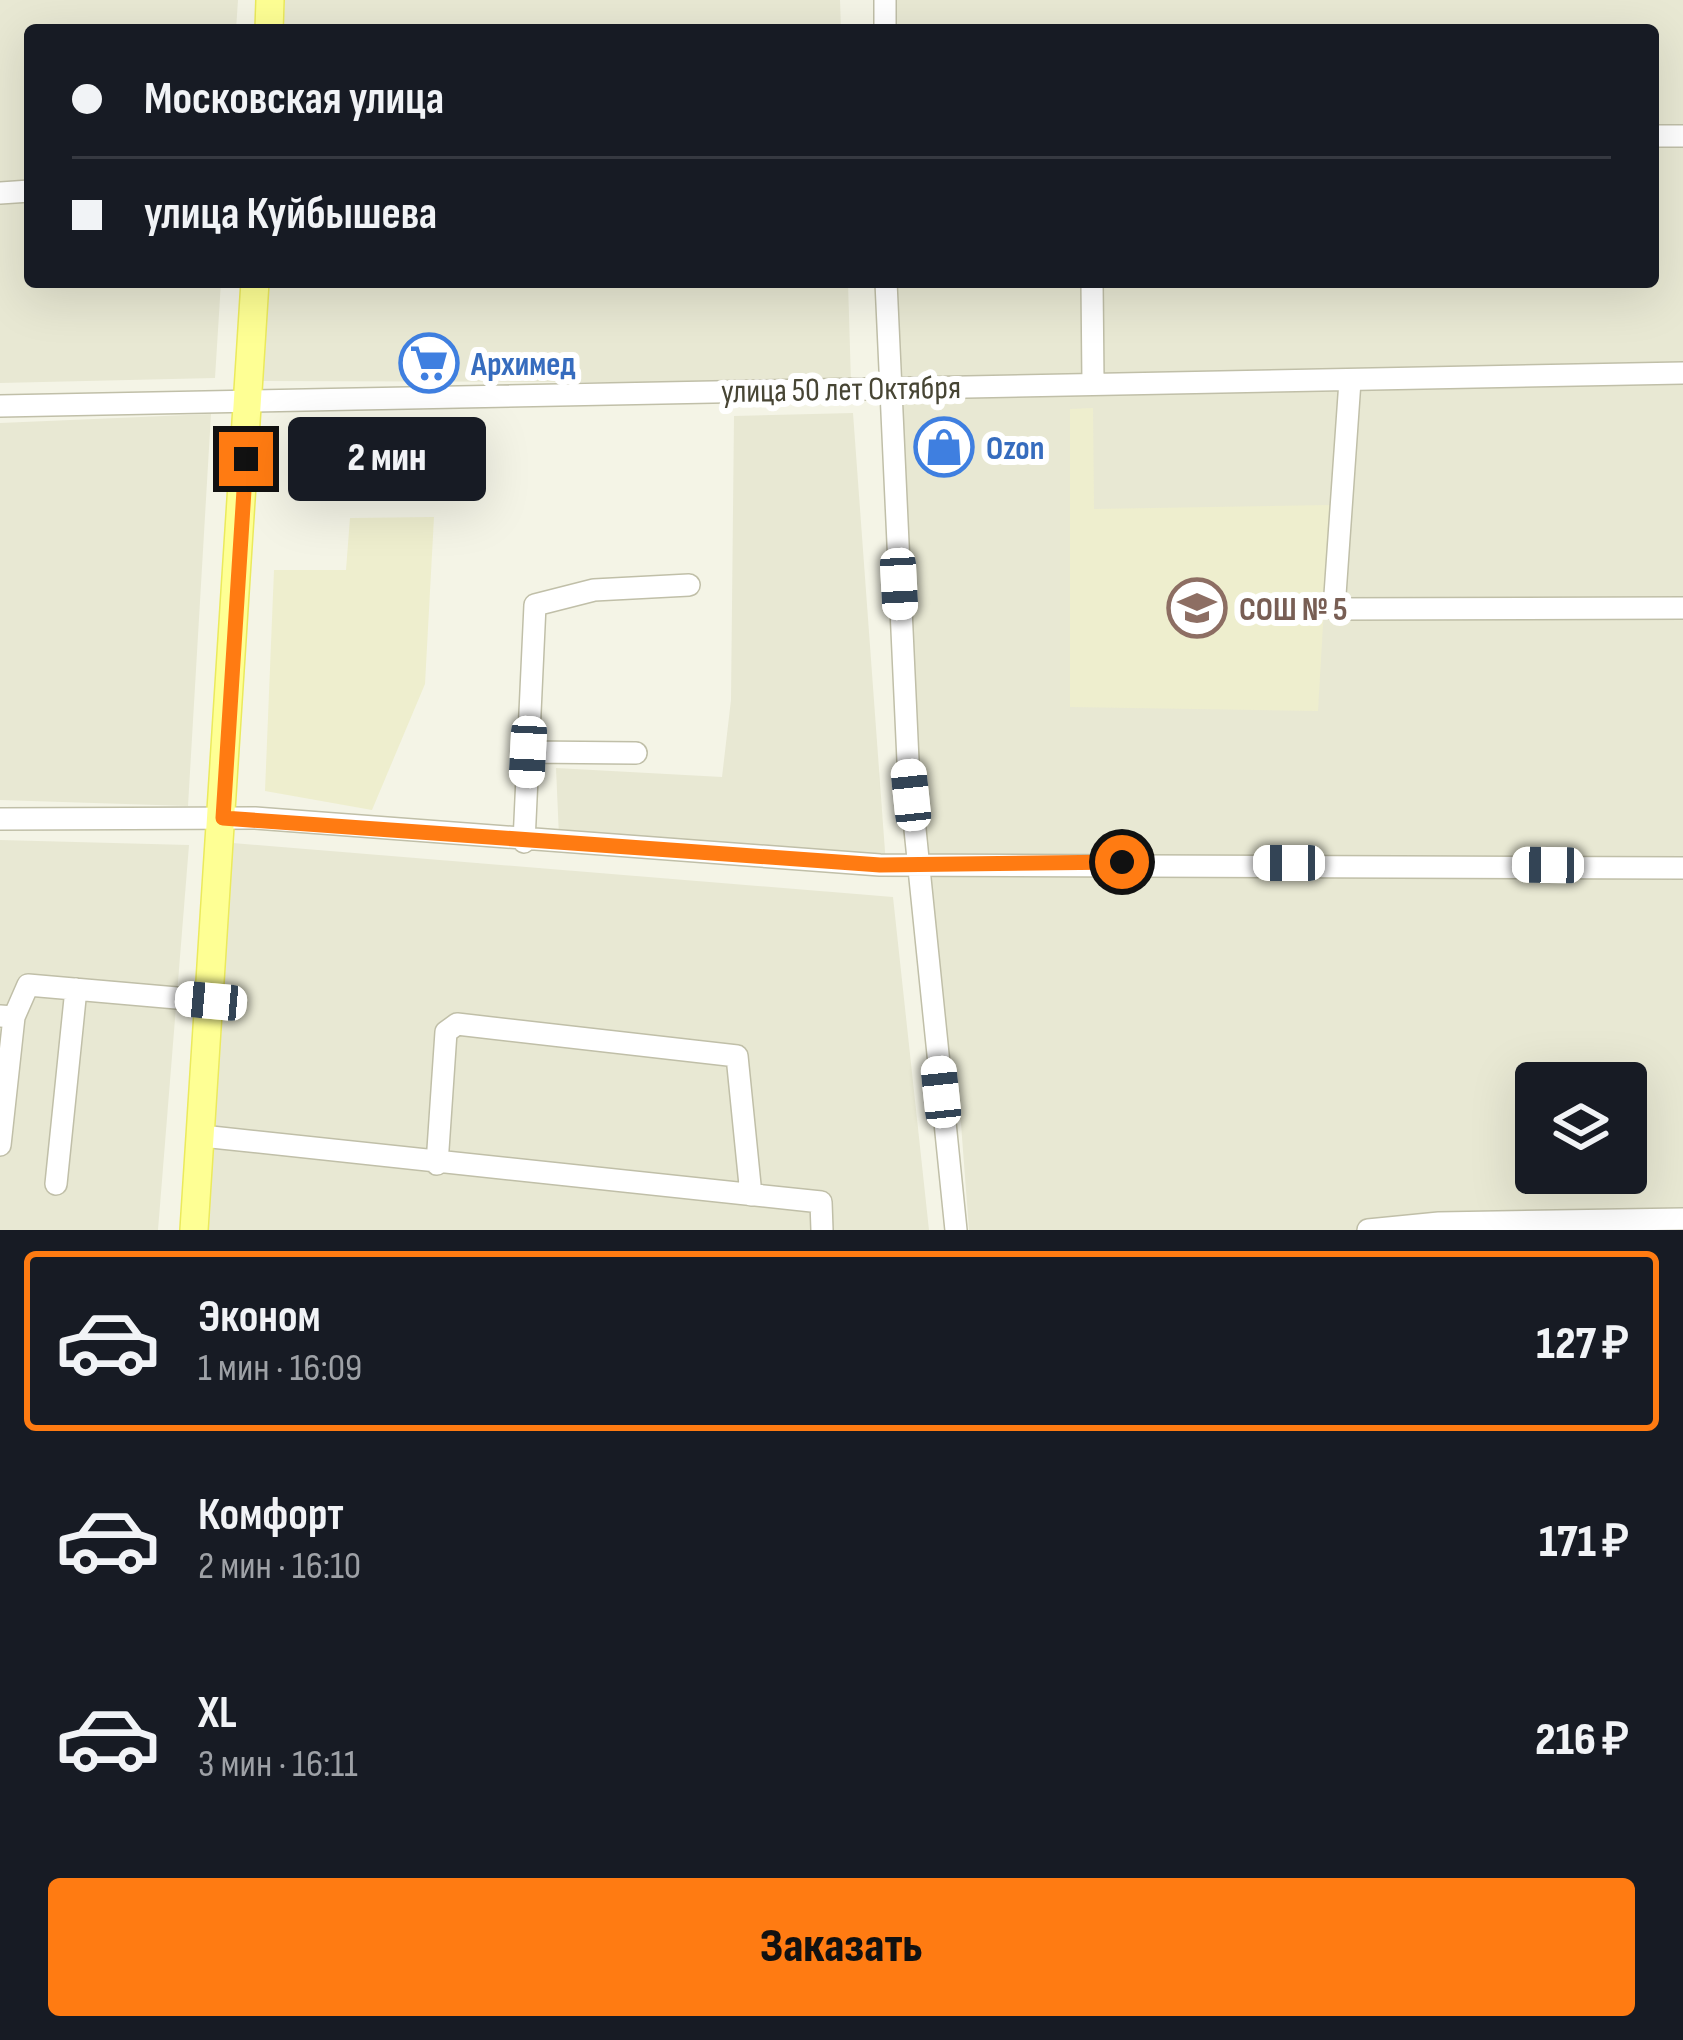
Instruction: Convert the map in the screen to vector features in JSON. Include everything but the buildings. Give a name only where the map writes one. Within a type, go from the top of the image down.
[{"type":"main road","points":[[194,1230],[255,288]]},
{"type":"street","points":[[886,288],[888,388],[918,862],[956,1230]]},
{"type":"street","points":[[1091,288],[1093,382]]},
{"type":"street","name":"улица 50 лет Октября","points":[[0,406],[1683,373]]},
{"type":"street","points":[[1350,381],[1334,609],[1683,608]]},
{"type":"street","points":[[524,842],[535,605],[595,590],[689,585]]},
{"type":"street","points":[[528,752],[636,753]]},
{"type":"street","points":[[0,819],[223,818],[880,865],[1683,868]]},
{"type":"street","points":[[0,1145],[7,1016],[28,985],[211,1001]]},
{"type":"street","points":[[56,1184],[76,989]]},
{"type":"street","points":[[437,1164],[446,1032],[457,1024],[737,1056],[751,1196]]},
{"type":"street","points":[[202,1136],[821,1202],[822,1230]]},
{"type":"street","points":[[1368,1230],[1439,1223],[1683,1219]]},
{"type":"shaded area","points":[[0,0],[238,0],[236,24],[24,24],[24,288],[221,288],[215,378],[0,383]]},
{"type":"shaded area","points":[[285,0],[840,0],[841,24],[283,24]]},
{"type":"shaded area","points":[[897,0],[1683,0],[1683,1230],[969,1230],[961,1124],[923,902],[895,288],[1659,288],[1659,24],[897,24]]},
{"type":"shaded area","points":[[269,288],[848,288],[851,383],[263,381]]},
{"type":"shaded area","name":"СОШ № 5","points":[[1093,408],[1094,509],[1330,505],[1318,711],[1070,707],[1070,409]]},
{"type":"shaded area","points":[[853,413],[886,865],[559,837],[556,768],[722,777],[731,700],[734,416]]},
{"type":"shaded area","points":[[211,414],[188,806],[0,800],[0,423]]},
{"type":"shaded area","points":[[434,517],[425,684],[372,810],[265,791],[274,570],[346,570],[350,518]]},
{"type":"shaded area","points":[[0,840],[189,845],[158,1230],[0,1230]]},
{"type":"shaded area","points":[[233,843],[893,897],[929,1230],[206,1230]]},
{"type":"place","name":"Архимед","points":[[429,363]]},
{"type":"place","name":"Ozon","points":[[944,447]]},
{"type":"place","name":"СОШ № 5","points":[[1197,608]]},
{"type":"route","points":[[246,459],[223,818],[880,865],[1122,862]]}]
